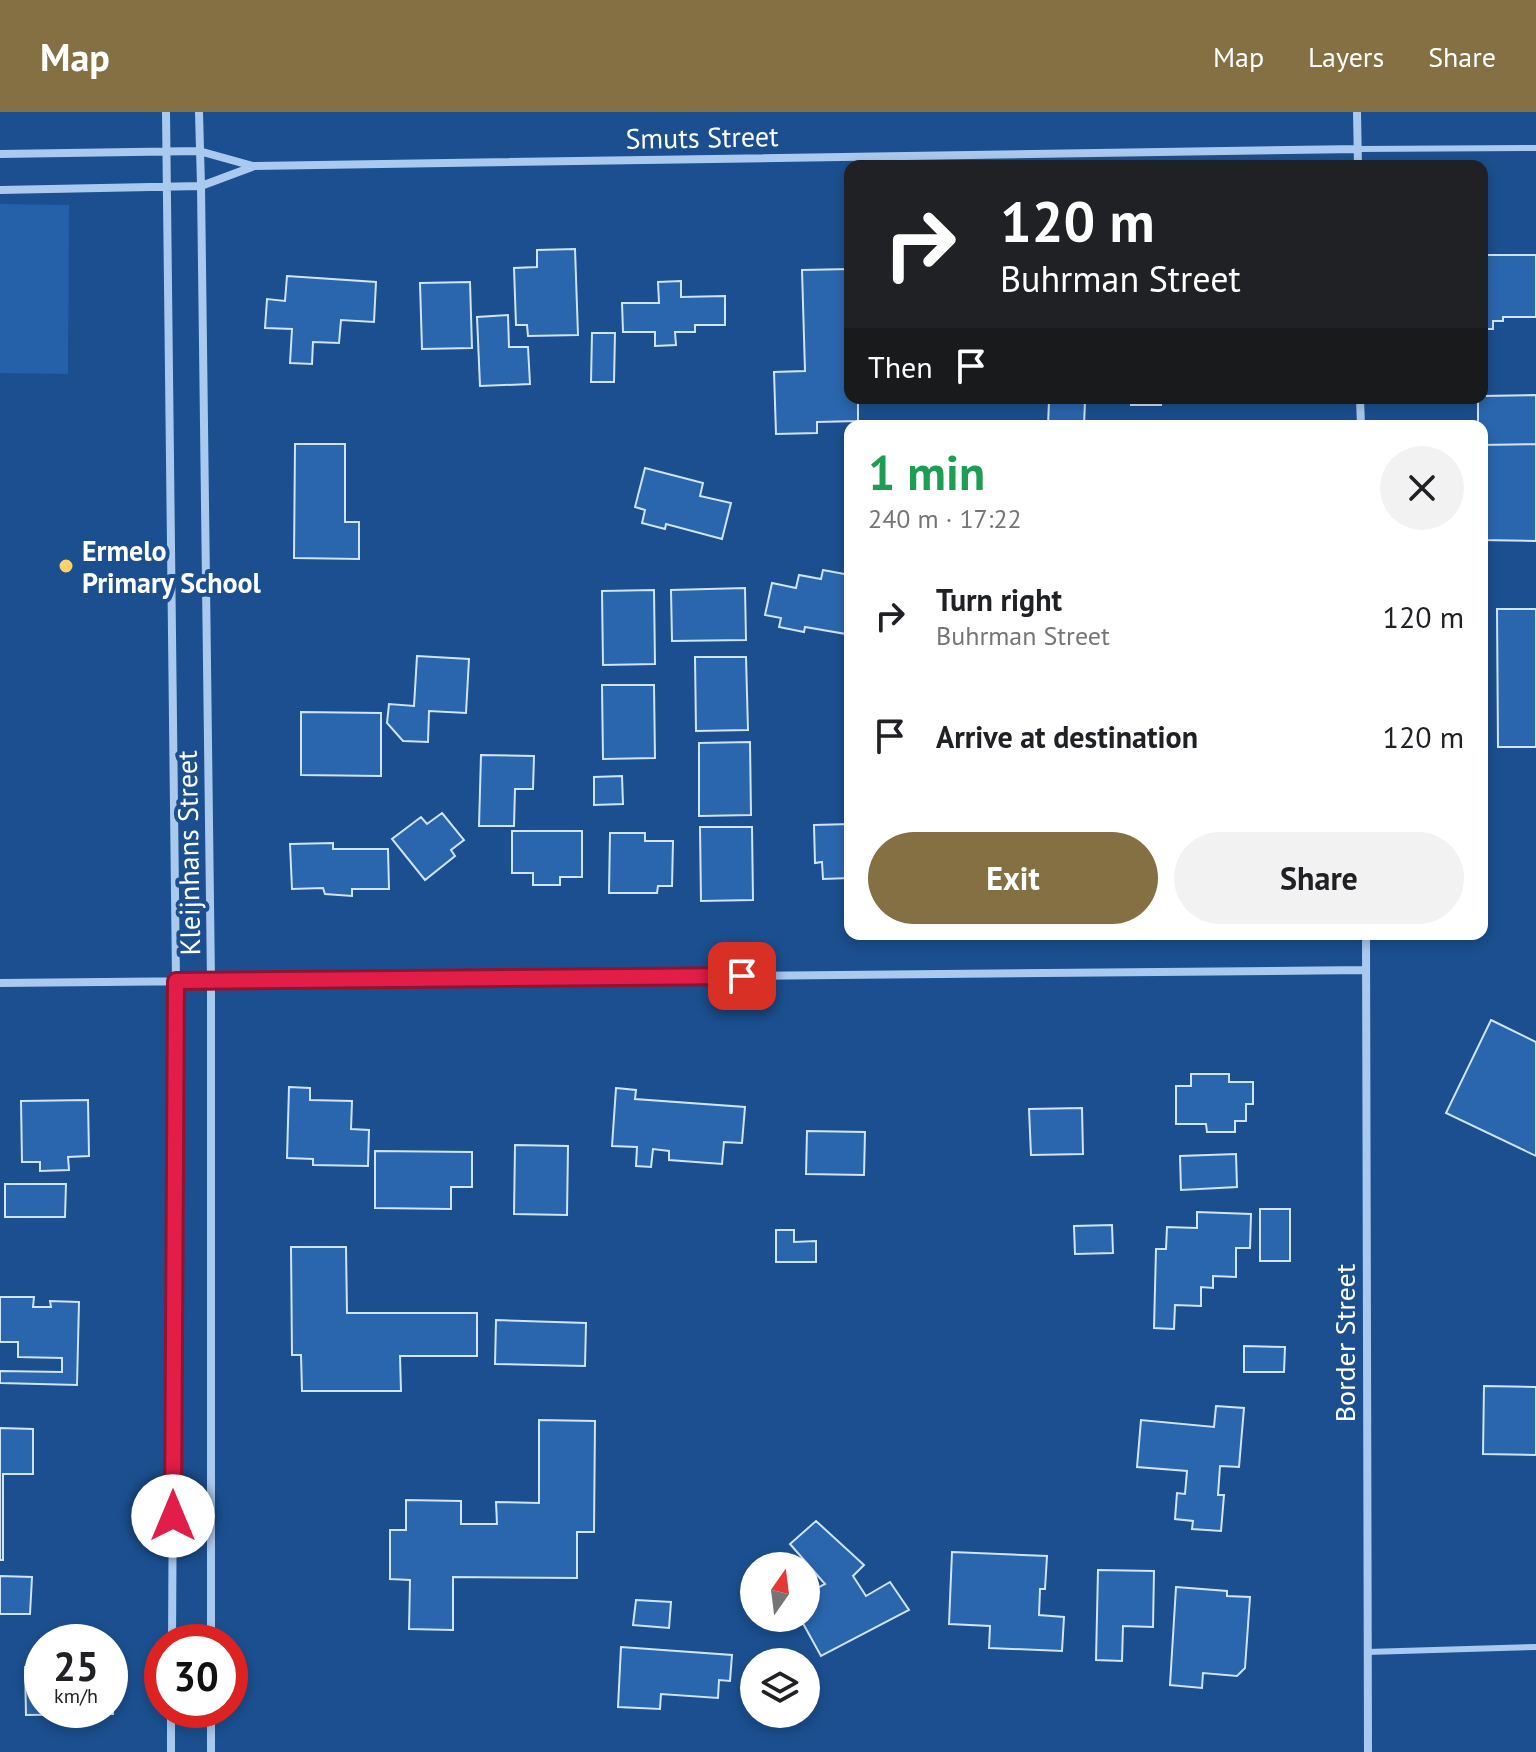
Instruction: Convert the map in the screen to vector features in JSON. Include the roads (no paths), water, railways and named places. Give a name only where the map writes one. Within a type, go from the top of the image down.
[{"type":"street","name":"Kleijnhans Street","points":[[166,112],[176,981],[172,1624]]},
{"type":"street","name":"Kleijnhans Street","points":[[199,112],[211,981],[211,1624]]},
{"type":"street","points":[[1357,112],[1358,160]]},
{"type":"street","name":"Smuts Street","points":[[0,154],[199,151],[253,166],[1358,149]]},
{"type":"street","name":"Smuts Street","points":[[0,190],[201,186],[253,166]]},
{"type":"street","name":"Border Street","points":[[1366,940],[1368,1752]]},
{"type":"street","points":[[0,983],[1366,970]]},
{"type":"street","points":[[171,1728],[171,1752]]},
{"type":"street","points":[[211,1728],[211,1752]]},
{"type":"lane","name":"Smuts Street","points":[[1358,149],[1536,148]]},
{"type":"lane","points":[[1367,1652],[1536,1647]]},
{"type":"place","name":"Ermelo Primary School","points":[[66,566]]}]
